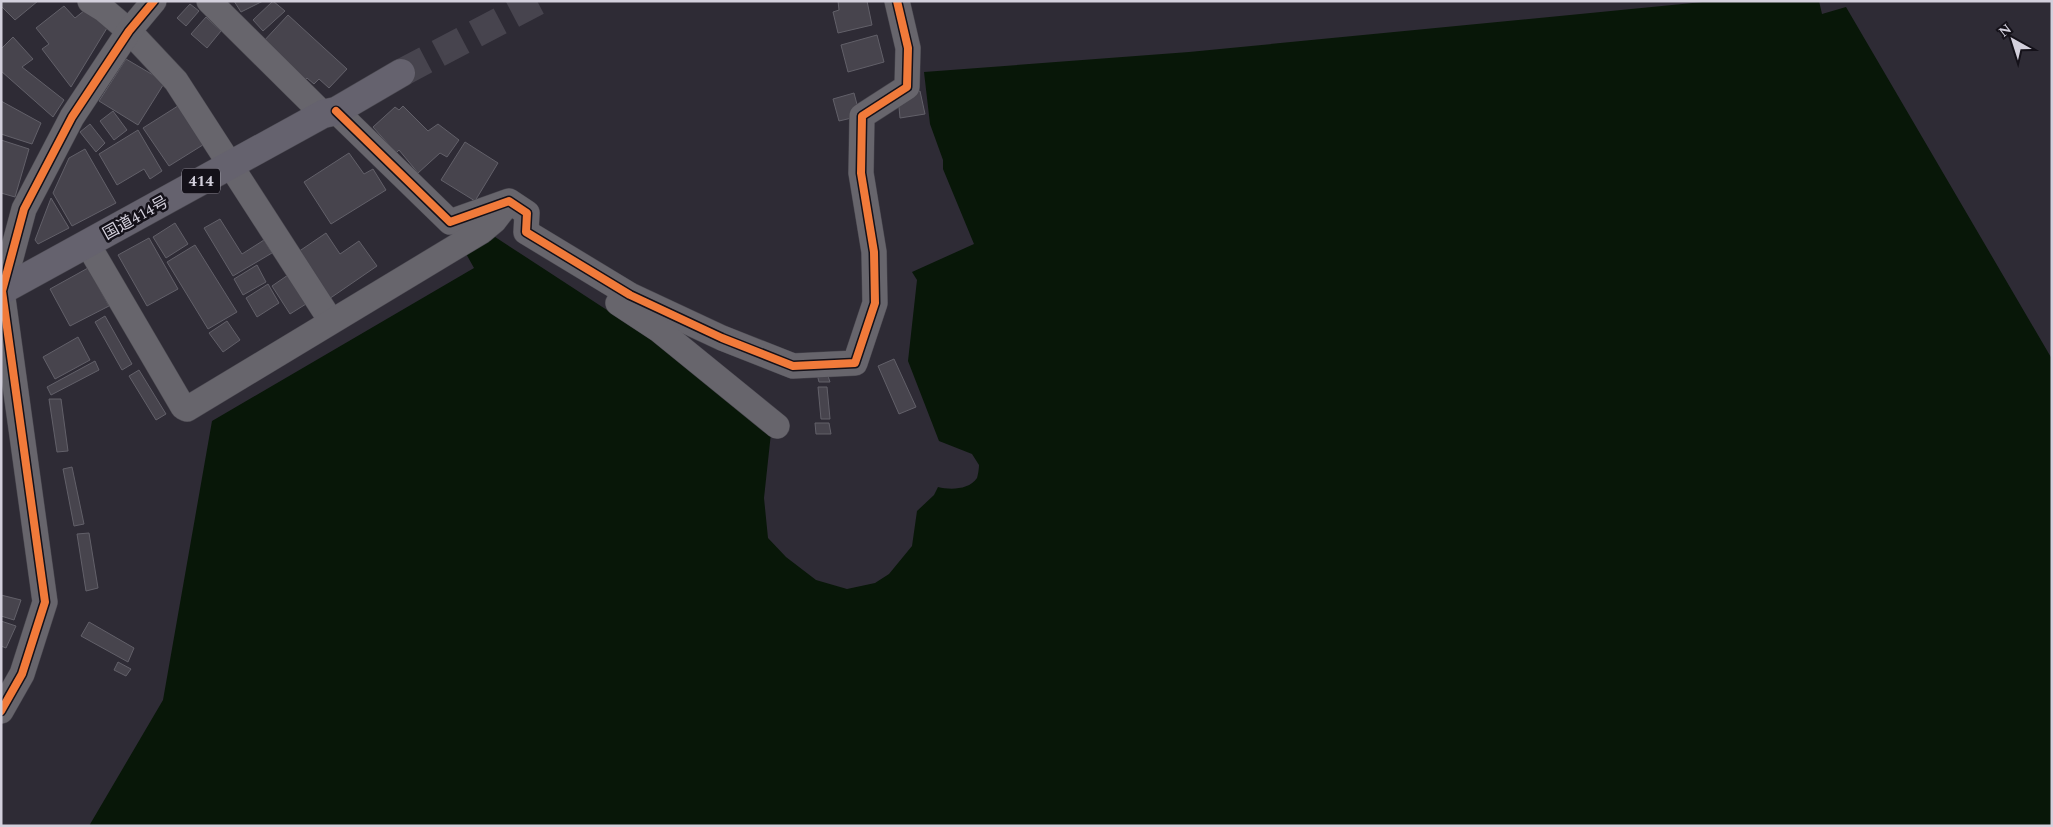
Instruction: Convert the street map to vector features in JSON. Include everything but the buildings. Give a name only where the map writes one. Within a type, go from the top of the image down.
[{"type":"highway","name":"国道414号","points":[[2,291],[401,73]]},
{"type":"street","points":[[90,1],[103,9],[129,31],[176,81],[332,321]]},
{"type":"street","points":[[1,711],[22,674],[45,602],[2,291],[24,209],[72,117],[129,31],[154,1]]},
{"type":"street","points":[[209,1],[450,222],[509,201]]},
{"type":"street","points":[[509,201],[526,213],[526,232],[630,295],[722,338],[793,366],[855,363],[875,303],[874,252],[861,173],[862,116],[907,87],[908,48],[897,1]]},
{"type":"street","points":[[87,243],[183,408],[187,409],[489,225],[509,201]]},
{"type":"street","points":[[489,225],[594,288],[659,330],[777,426]]},
{"type":"shaded area","points":[[1713,1],[1819,1],[1822,14],[1846,7],[2052,359],[2052,826],[89,826],[163,700],[212,421],[474,268],[464,250],[489,233],[659,344],[771,433],[764,498],[768,538],[786,557],[816,580],[847,589],[875,583],[889,574],[912,546],[917,511],[934,495],[938,487],[954,489],[964,487],[974,482],[978,472],[979,465],[972,454],[939,441],[908,361],[917,280],[912,272],[974,244],[943,169],[943,160],[930,124],[924,72],[1189,52]]},
{"type":"tunnel","points":[[401,73],[538,1]]},
{"type":"cycle path","points":[[1,711],[22,674],[45,602],[2,291],[24,209],[72,117],[129,31],[154,1]]},
{"type":"cycle path","points":[[336,111],[450,222],[509,201],[527,213],[526,232],[630,295],[722,338],[793,366],[855,363],[875,303],[874,252],[861,173],[862,116],[907,87],[908,48],[897,1]]}]
